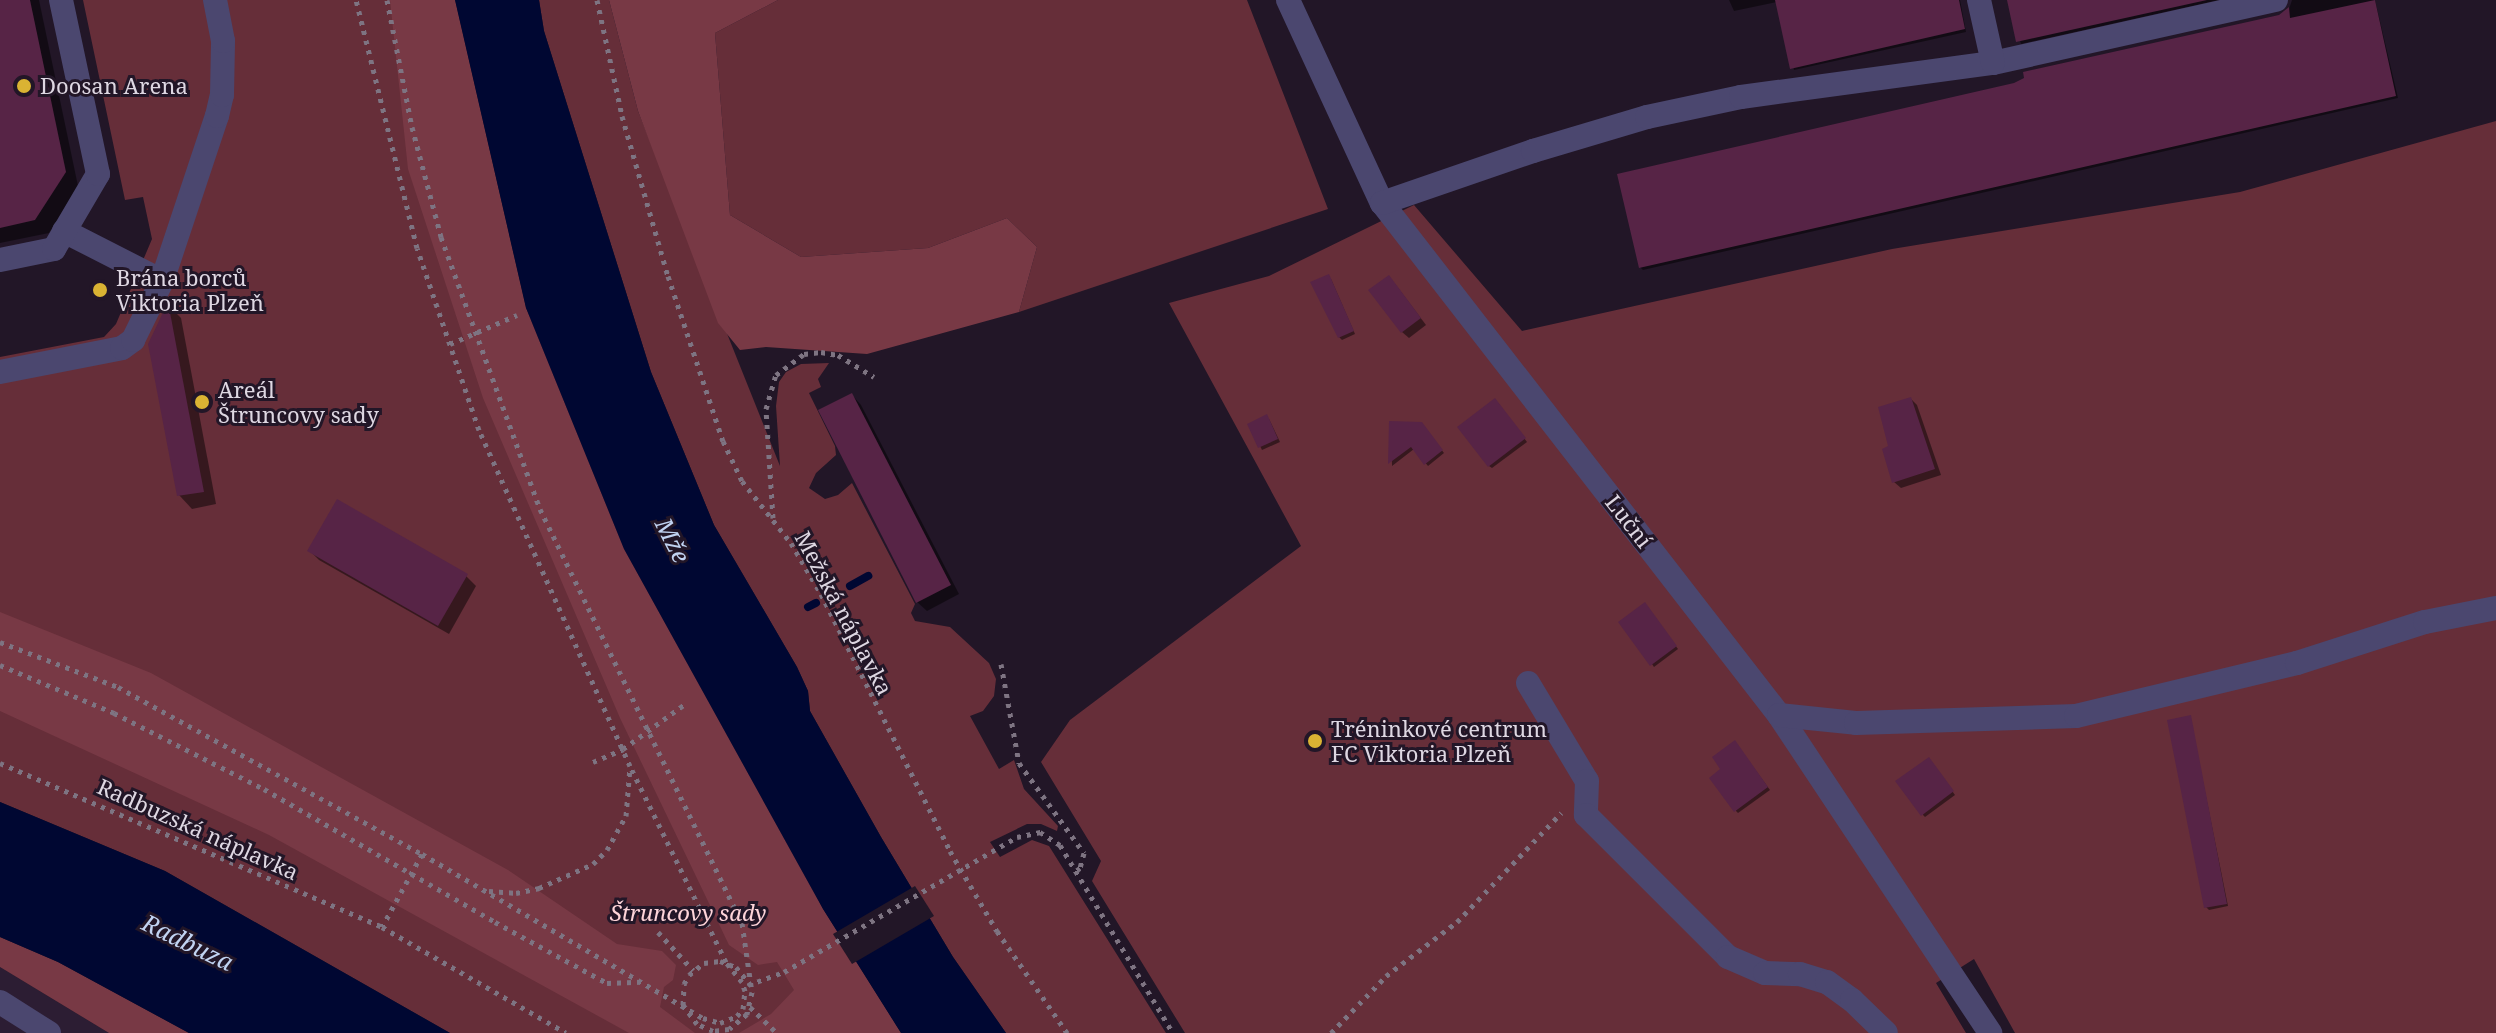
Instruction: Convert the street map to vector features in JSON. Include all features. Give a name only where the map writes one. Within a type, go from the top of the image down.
[{"type":"street","points":[[0,260],[54,249],[98,174],[61,0]]},
{"type":"street","points":[[0,372],[122,348],[133,340],[162,281],[222,95],[223,41],[215,0]]},
{"type":"street","name":"Luční","points":[[1288,0],[1382,203],[1779,715],[1990,1033]]},
{"type":"street","points":[[1979,0],[1993,63]]},
{"type":"street","points":[[1382,203],[1533,151],[1647,117],[1741,97],[1993,63],[2276,0]]},
{"type":"street","points":[[64,231],[162,281]]},
{"type":"street","points":[[1779,715],[1856,723],[2076,716],[2297,663],[2425,622],[2496,608]]},
{"type":"street","points":[[1528,683],[1587,781],[1586,815],[1728,957],[1765,973],[1800,974],[1827,982],[1852,1000],[1886,1033]]},
{"type":"street","points":[[0,1002],[49,1033]]},
{"type":"path","points":[[356,0],[417,248],[479,430],[630,766],[726,962],[745,974],[750,1007],[777,1033]]},
{"type":"path","points":[[0,642],[118,687],[488,891],[711,1022],[729,1021],[743,1009],[747,985],[742,923],[540,509],[441,237],[412,127],[387,0]]},
{"type":"path","name":"Mežská náplavka","points":[[597,0],[622,116],[668,276],[723,441],[742,481],[773,518],[821,594],[950,851],[997,931],[1067,1033]]},
{"type":"path","points":[[450,344],[517,315]]},
{"type":"path","points":[[773,518],[766,409],[768,391],[776,375],[796,358],[821,352],[838,355],[874,377]]},
{"type":"path","points":[[1001,664],[1019,763],[1084,853],[1080,868],[1073,873]]},
{"type":"path","points":[[0,665],[114,713],[264,789],[607,983],[643,982]]},
{"type":"path","points":[[593,762],[623,749],[685,704]]},
{"type":"path","name":"Radbuzská náplavka","points":[[0,763],[382,927],[566,1033]]},
{"type":"path","points":[[488,891],[516,893],[539,888],[593,864],[618,835],[626,816],[630,766]]},
{"type":"path","points":[[1331,1033],[1386,976],[1457,922],[1564,811],[1587,781]]},
{"type":"path","points":[[747,985],[784,972],[995,849],[1026,833],[1040,832],[1060,845],[1073,873],[1173,1033]]},
{"type":"path","points":[[382,927],[422,854]]},
{"type":"path","points":[[658,932],[693,970]]},
{"type":"path","points":[[726,962],[704,963],[693,970],[684,984],[683,1005],[697,1024],[713,1031],[732,1031],[750,1007]]},
{"type":"shaded area","points":[[390,0],[455,0],[526,308],[624,549],[823,909],[901,1033],[739,1033],[771,1014],[794,990],[777,962],[758,965],[729,945],[620,718],[483,398],[408,169]]},
{"type":"shaded area","points":[[609,0],[778,0],[715,33],[730,215],[801,257],[928,248],[1007,218],[1037,247],[1019,312],[867,354],[766,347],[740,350],[718,323],[638,111]]},
{"type":"shaded area","points":[[0,612],[151,673],[508,870],[617,944],[662,951],[676,965],[673,980],[664,987],[660,1007],[695,1033],[629,1033],[269,835],[0,711]]},
{"type":"shaded area","points":[[0,937],[58,962],[189,1033],[109,1033],[0,967]]},
{"type":"shaded area","points":[[0,967],[109,1033],[0,1033]]},
{"type":"green space","name":"Štruncovy sady","points":[[83,0],[455,0],[526,308],[823,909],[901,1033],[450,1033],[165,871],[0,802],[0,357],[104,337],[116,324],[152,239],[143,197],[125,200]]},
{"type":"green space","points":[[539,0],[609,0],[638,111],[780,466],[776,406],[779,382],[786,372],[801,364],[829,363],[818,379],[821,387],[809,393],[835,446],[836,455],[816,473],[809,488],[825,499],[838,495],[852,483],[915,604],[911,613],[915,621],[950,627],[989,663],[996,679],[994,696],[983,711],[970,716],[999,769],[1014,760],[1024,789],[1058,826],[1057,831],[1041,824],[1027,824],[990,842],[1000,857],[1032,840],[1049,846],[1166,1033],[1006,1033],[953,957],[810,711],[808,691],[797,667],[714,525],[651,372],[544,31]]},
{"type":"green space","points":[[778,0],[1247,0],[1328,209],[1019,312],[1037,247],[1007,218],[928,248],[801,257],[730,215],[715,33]]},
{"type":"green space","points":[[2496,121],[2496,1033],[2015,1033],[1974,959],[1936,983],[1966,1033],[1185,1033],[1092,881],[1101,861],[1041,762],[1070,720],[1301,546],[1169,303],[1269,276],[1414,205],[1522,331],[1892,249],[2240,192]]},
{"type":"water","name":"Mže","points":[[455,0],[539,0],[544,31],[651,372],[714,525],[797,667],[808,691],[810,711],[881,837],[953,957],[1006,1033],[901,1033],[823,909],[624,549],[526,308]]},
{"type":"water","name":"Radbuza","points":[[0,802],[165,871],[450,1033],[189,1033],[58,962],[0,937]]},
{"type":"pier","points":[[915,886],[934,916],[852,964],[833,934]]},
{"type":"building","name":"Doosan Arena","points":[[0,0],[30,0],[66,172],[35,220],[0,228]]},
{"type":"building","points":[[1775,0],[1959,0],[1965,29],[1790,69]]},
{"type":"building","points":[[2007,0],[2207,0],[2016,42]]},
{"type":"building","points":[[2375,0],[2396,96],[1639,268],[1617,174],[2014,83],[2024,78],[2023,72],[2279,15],[2289,7],[2290,18]]},
{"type":"building","points":[[1329,274],[1354,331],[1338,338],[1310,282]]},
{"type":"building","points":[[1389,275],[1421,318],[1401,333],[1368,290]]},
{"type":"building","points":[[168,302],[204,492],[177,496],[148,344]]},
{"type":"building","points":[[852,393],[951,585],[916,603],[818,410]]},
{"type":"building","points":[[1911,397],[1935,469],[1892,483],[1882,449],[1888,446],[1878,407]]},
{"type":"building","points":[[1495,398],[1526,438],[1488,467],[1457,427]]},
{"type":"building","points":[[1267,414],[1278,439],[1258,448],[1247,424]]},
{"type":"building","points":[[1389,421],[1422,422],[1443,450],[1424,465],[1411,447],[1388,464]]},
{"type":"building","points":[[337,499],[468,574],[438,626],[307,551]]},
{"type":"building","points":[[1645,602],[1677,646],[1650,666],[1618,622]]},
{"type":"building","points":[[2191,715],[2227,904],[2204,908],[2167,720]]},
{"type":"building","points":[[1735,740],[1768,787],[1734,812],[1709,778],[1720,769],[1712,757]]},
{"type":"building","points":[[1929,757],[1954,791],[1921,816],[1895,781]]},
{"type":"waterway","points":[[850,586],[868,576]]},
{"type":"waterway","points":[[808,607],[816,603]]},
{"type":"place","name":"Doosan Arena","points":[[24,86]]},
{"type":"place","name":"Brána borců Viktoria Plzeň","points":[[100,290]]},
{"type":"place","name":"Areál Štruncovy sady","points":[[202,402]]},
{"type":"place","name":"Tréninkové centrum FC Viktoria Plzeň","points":[[1315,741]]}]
